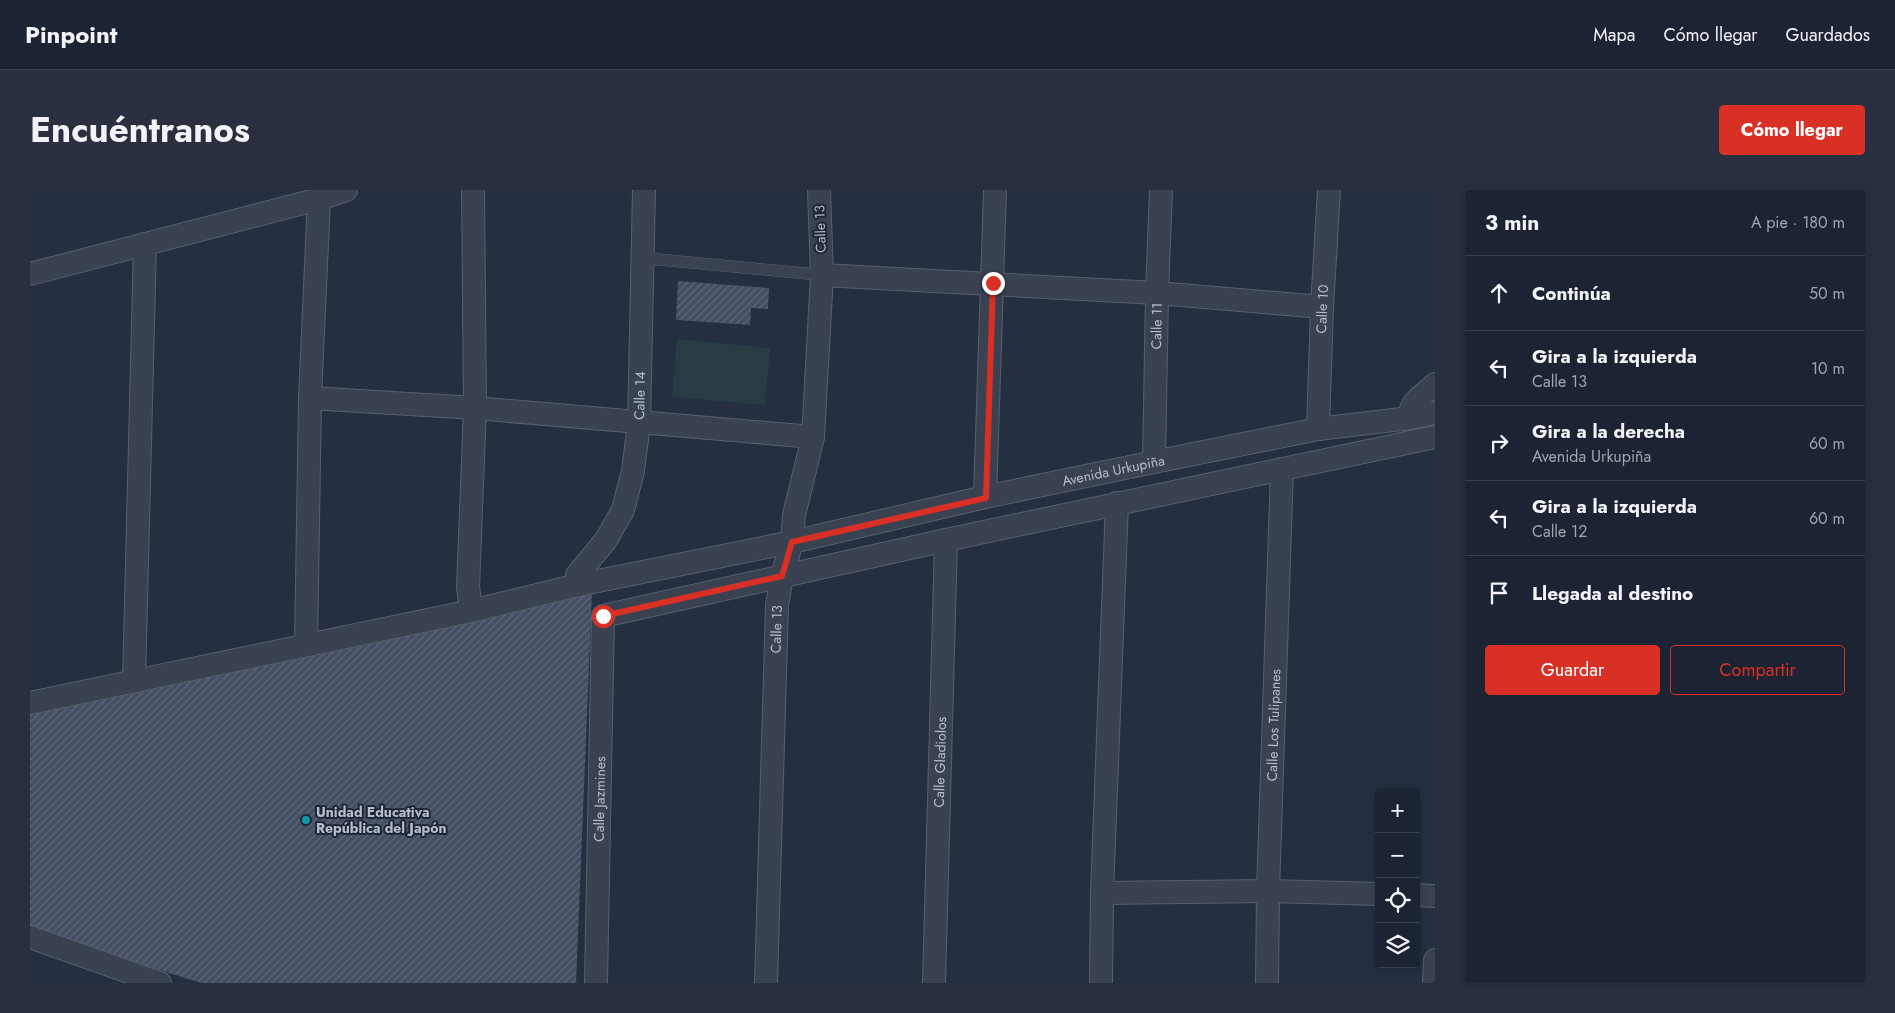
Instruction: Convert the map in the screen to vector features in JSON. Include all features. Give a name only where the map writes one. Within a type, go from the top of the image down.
[{"type":"street","points":[[30,274],[319,199],[346,190]]},
{"type":"street","points":[[471,611],[468,587],[475,408],[473,190]]},
{"type":"street","name":"Calle 14","points":[[578,585],[577,576],[606,540],[623,510],[633,471],[639,423],[644,190]]},
{"type":"street","name":"Calle 13","points":[[766,983],[777,606],[782,576],[792,542],[794,514],[813,437],[822,275],[819,190]]},
{"type":"street","points":[[986,498],[995,190]]},
{"type":"street","name":"Calle 11","points":[[1154,462],[1161,190]]},
{"type":"street","name":"Calle 10","points":[[1318,429],[1328,190]]},
{"type":"street","points":[[306,645],[310,398],[319,199]]},
{"type":"street","points":[[134,682],[145,244]]},
{"type":"street","points":[[822,275],[1157,293],[1322,307]]},
{"type":"street","points":[[1410,418],[1409,410],[1413,403],[1435,384]]},
{"type":"street","points":[[310,398],[475,408],[813,437]]},
{"type":"street","name":"Avenida Urkupiña","points":[[30,703],[471,611],[578,585],[792,542],[1154,462],[1318,429],[1410,418],[1435,413]]},
{"type":"street","points":[[782,576],[1435,437]]},
{"type":"street","name":"Calle Los Tulipanes","points":[[1267,983],[1268,892],[1282,469]]},
{"type":"street","points":[[1101,983],[1102,893],[1117,504]]},
{"type":"street","name":"Calle Gladiolos","points":[[934,983],[946,540]]},
{"type":"street","name":"Calle Jazmines","points":[[596,983],[603,616],[782,576]]},
{"type":"street","points":[[1102,893],[1268,892],[1375,894]]},
{"type":"street","points":[[1420,895],[1435,896]]},
{"type":"street","points":[[30,937],[160,983]]},
{"type":"street","points":[[1434,983],[1435,960]]},
{"type":"lane","points":[[643,258],[822,275]]},
{"type":"green space","points":[[677,339],[770,348],[765,405],[672,397]]},
{"type":"building","points":[[678,281],[769,288],[768,309],[751,308],[750,325],[676,320]]},
{"type":"building","name":"Unidad Educativa República del Japón","points":[[592,593],[576,983],[201,983],[30,929],[30,711]]},
{"type":"place","name":"Unidad Educativa República del Japón","points":[[306,820]]},
{"type":"route","points":[[603,616],[782,576],[792,542],[986,498],[993,283]]}]
